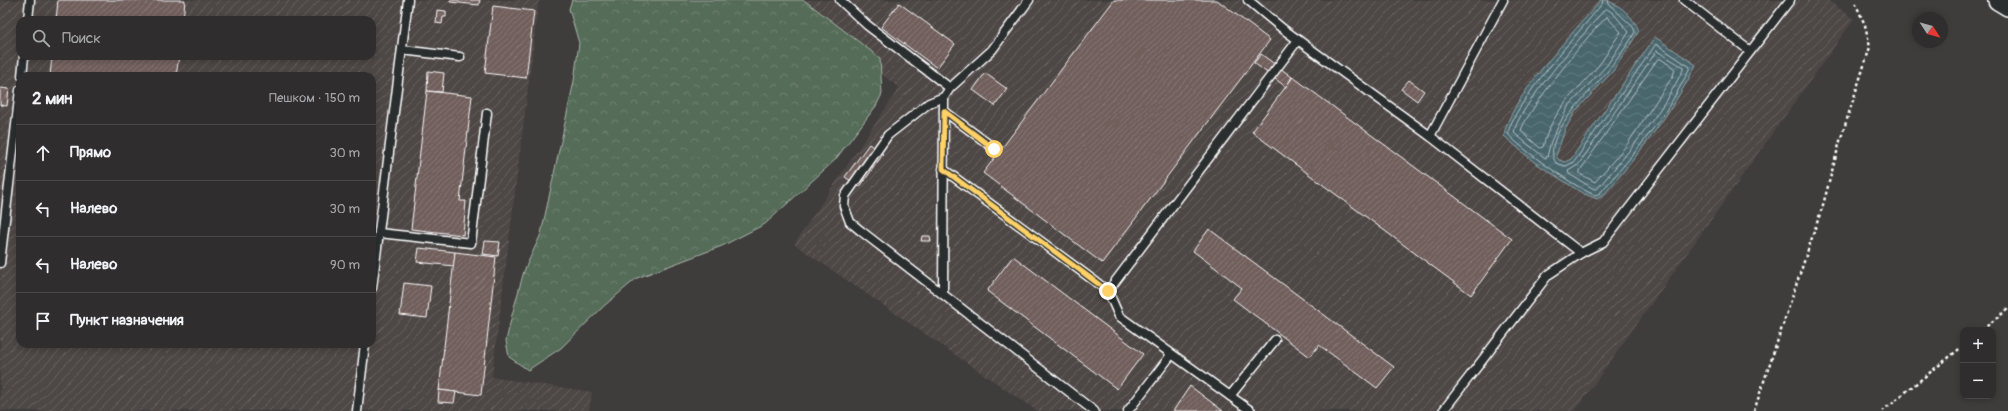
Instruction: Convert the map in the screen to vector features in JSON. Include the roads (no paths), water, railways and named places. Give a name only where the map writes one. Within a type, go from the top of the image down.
[{"type":"street","points":[[1998,0],[2008,6]]},
{"type":"lane","points":[[28,16],[30,0]]},
{"type":"lane","points":[[376,257],[408,0]]},
{"type":"lane","points":[[840,0],[867,25],[950,88]]},
{"type":"lane","points":[[1029,0],[992,50],[950,88],[944,97],[929,104],[888,135],[845,196],[844,206],[850,222],[861,232],[1094,411]]},
{"type":"lane","points":[[1248,0],[1298,40],[1430,136],[1581,253]]},
{"type":"lane","points":[[1430,136],[1503,0]]},
{"type":"lane","points":[[1684,0],[1750,51]]},
{"type":"lane","points":[[1443,411],[1548,275],[1581,253],[1603,242],[1790,0]]},
{"type":"lane","points":[[1108,291],[1298,40]]},
{"type":"lane","points":[[402,50],[460,57]]},
{"type":"lane","points":[[22,72],[24,60]]},
{"type":"lane","points":[[943,294],[944,97]]},
{"type":"lane","points":[[944,111],[994,149]]},
{"type":"lane","points":[[379,233],[471,243],[487,113]]},
{"type":"lane","points":[[0,263],[16,125]]},
{"type":"lane","points":[[943,169],[1108,291],[1119,316],[1171,355],[1252,411]]},
{"type":"lane","points":[[1230,396],[1275,340]]},
{"type":"lane","points":[[357,411],[365,348]]},
{"type":"lane","points":[[1128,411],[1171,355]]},
{"type":"water","points":[[1601,0],[1613,3],[1624,10],[1633,20],[1639,31],[1614,70],[1575,112],[1565,130],[1556,156],[1559,160],[1565,162],[1571,159],[1655,37],[1696,65],[1676,100],[1653,134],[1603,196],[1597,199],[1582,193],[1534,162],[1504,136],[1508,122],[1529,86],[1544,66]]}]
